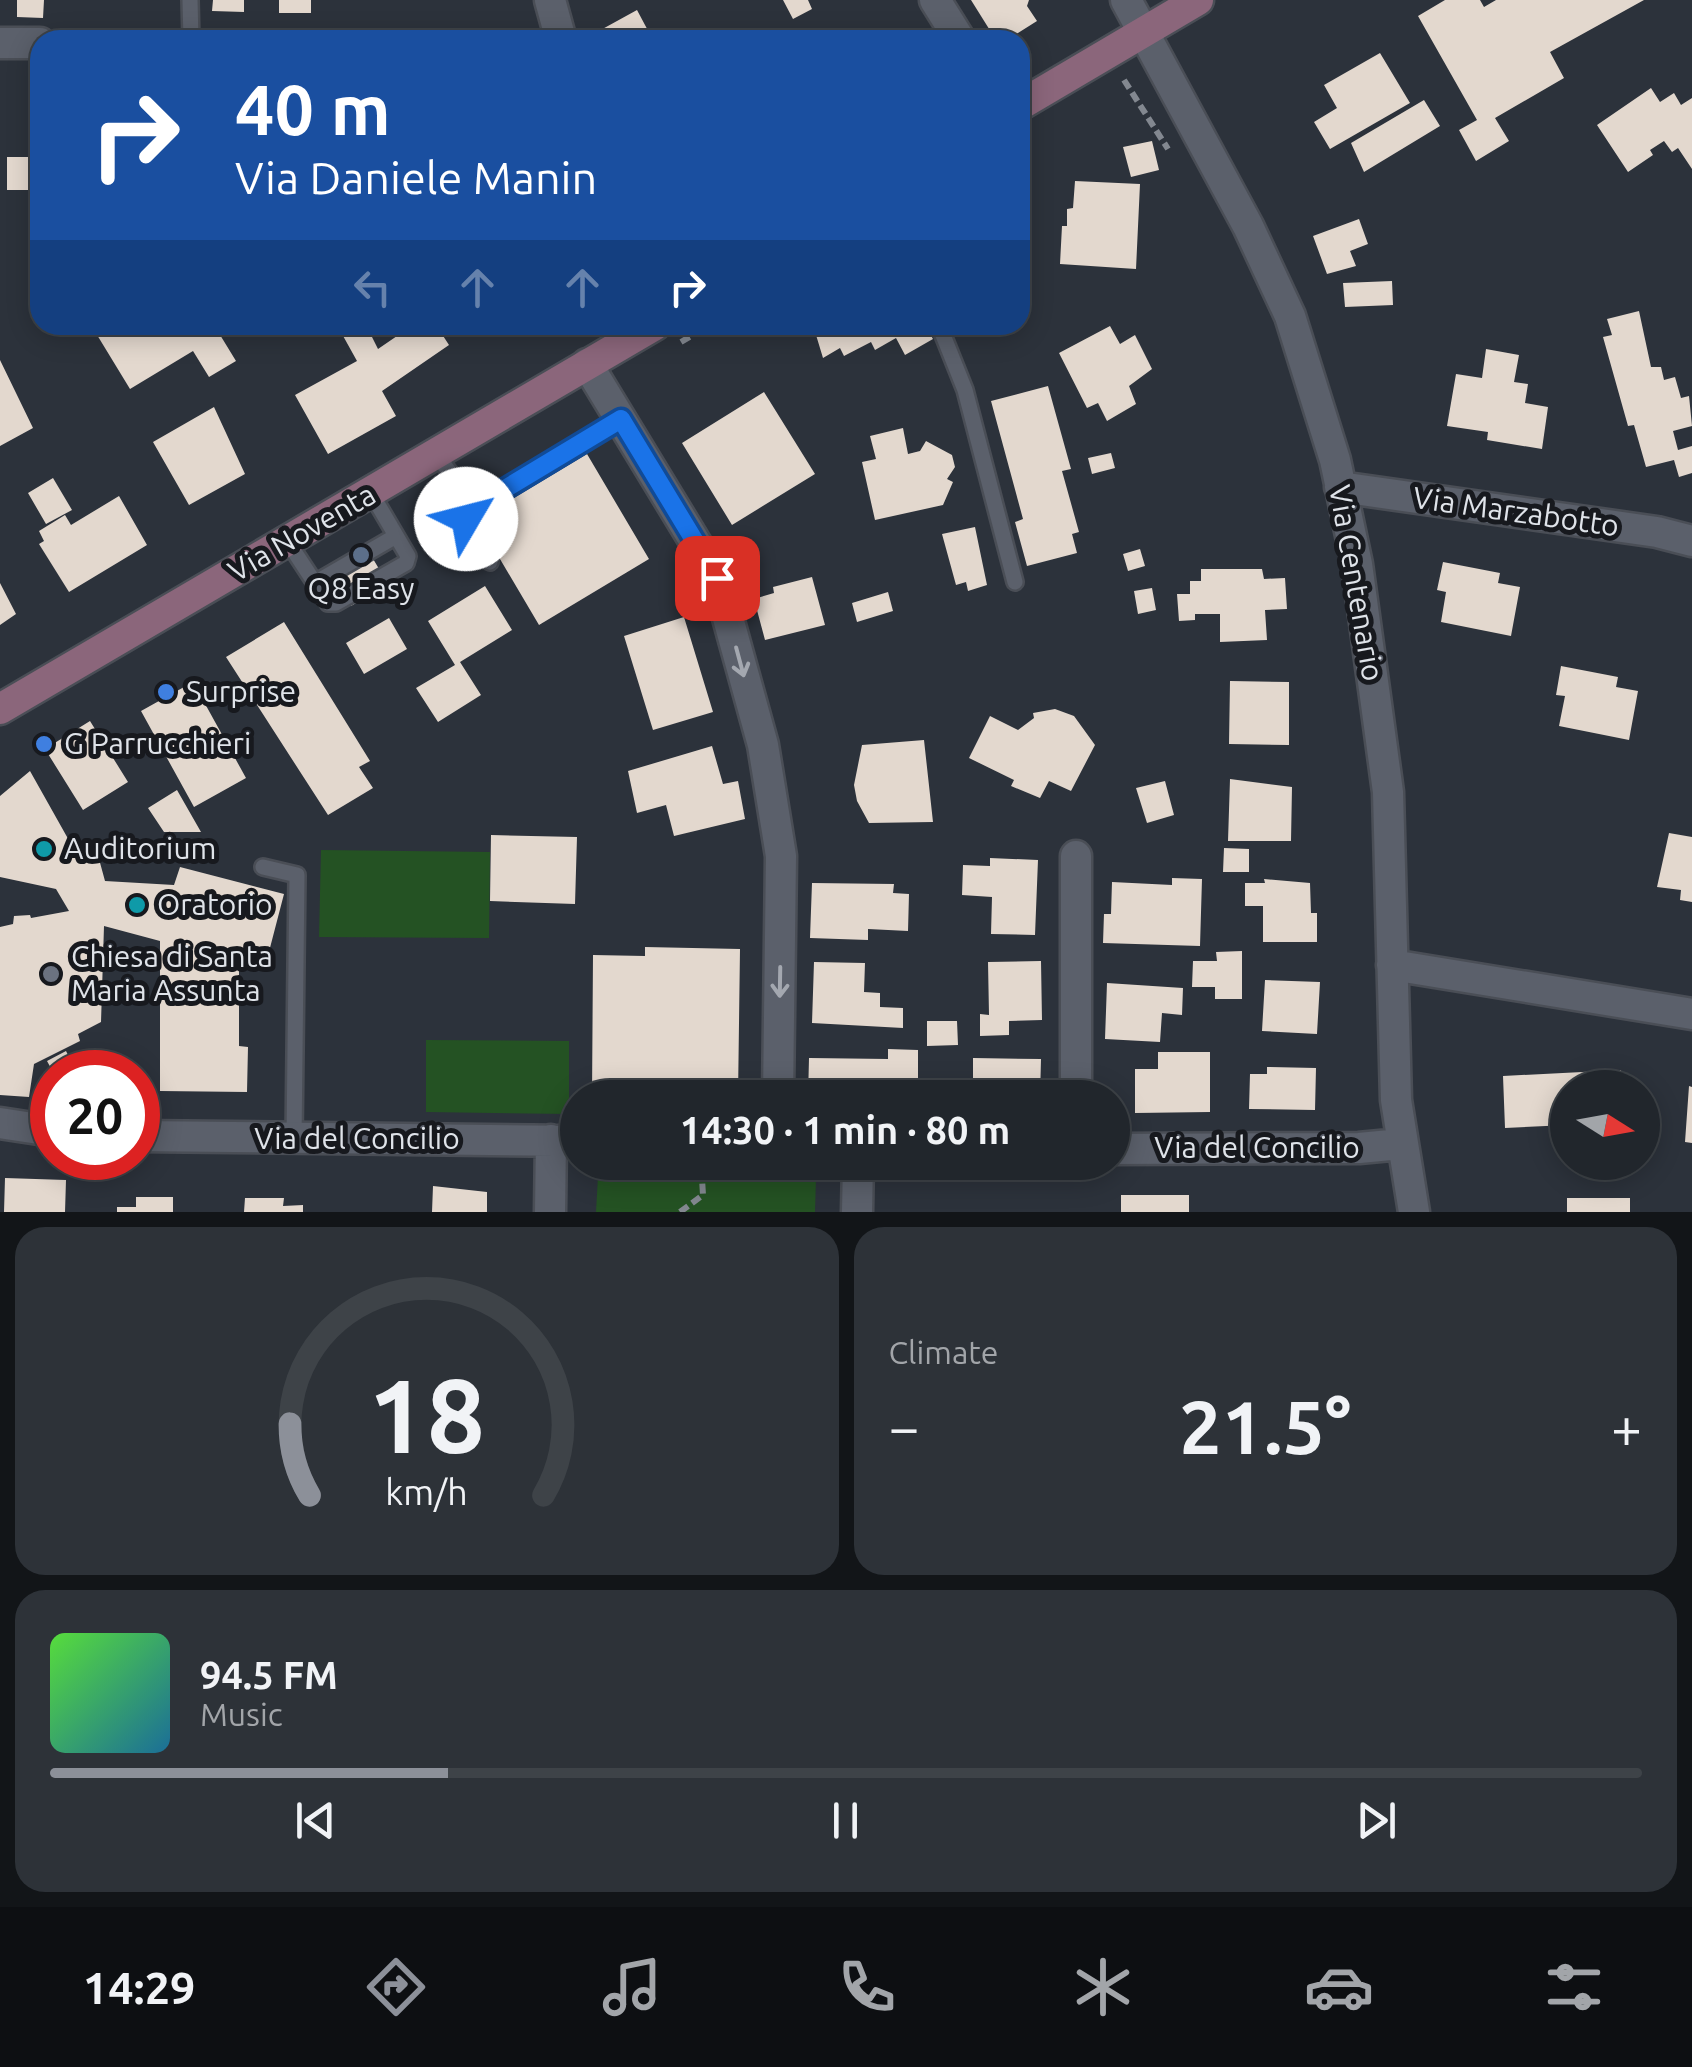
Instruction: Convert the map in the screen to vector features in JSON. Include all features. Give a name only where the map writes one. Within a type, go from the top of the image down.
[{"type":"street","points":[[550,0],[558,30]]},
{"type":"street","points":[[936,0],[954,30]]},
{"type":"street","name":"Via Centenario","points":[[1126,0],[1248,226],[1290,316],[1320,404],[1340,486],[1357,564],[1388,792],[1401,1144],[1414,1212]]},
{"type":"street","points":[[1030,99],[1198,0]]},
{"type":"street","points":[[0,43],[30,43]]},
{"type":"street","name":"Via Noventa","points":[[0,709],[638,335]]},
{"type":"street","points":[[587,364],[717,578],[763,745],[781,856],[778,1080]]},
{"type":"street","name":"Via Marzabotto","points":[[1340,486],[1657,532],[1692,541]]},
{"type":"street","points":[[1076,856],[1076,1080]]},
{"type":"street","points":[[1392,964],[1692,1014]]},
{"type":"street","points":[[0,1123],[30,1128]]},
{"type":"street","name":"Via del Concilio","points":[[160,1137],[560,1140]]},
{"type":"street","name":"Via del Concilio","points":[[1130,1149],[1359,1148],[1401,1144]]},
{"type":"street","points":[[550,1212],[560,1161]]},
{"type":"street","points":[[857,1212],[858,1180]]},
{"type":"lane","points":[[190,0],[191,30]]},
{"type":"lane","points":[[943,335],[965,390],[1015,582]]},
{"type":"lane","points":[[490,562],[466,519],[475,507],[621,419]]},
{"type":"lane","points":[[436,454],[475,507]]},
{"type":"lane","points":[[288,542],[328,603],[336,603],[406,563],[408,556],[371,494]]},
{"type":"lane","points":[[315,584],[396,536]]},
{"type":"lane","points":[[263,867],[297,875],[294,1140]]},
{"type":"path","points":[[1123,78],[1173,158]]},
{"type":"path","points":[[680,1212],[702,1195],[701,1180]]},
{"type":"green space","points":[[321,850],[490,852],[489,938],[319,937]]},
{"type":"green space","points":[[426,1040],[569,1041],[569,1080],[560,1080],[560,1114],[426,1112]]},
{"type":"green space","points":[[598,1180],[816,1180],[815,1212],[596,1212]]},
{"type":"building","points":[[17,0],[44,0],[43,18],[17,17]]},
{"type":"building","points":[[213,0],[244,0],[244,12],[212,11]]},
{"type":"building","points":[[279,0],[311,0],[311,13],[279,13]]},
{"type":"building","points":[[783,0],[808,0],[812,9],[793,19]]},
{"type":"building","points":[[971,0],[1029,0],[1027,6],[1037,21],[1023,30],[990,30]]},
{"type":"building","points":[[1445,0],[1480,0],[1484,7],[1496,0],[1644,0],[1550,52],[1564,78],[1495,118],[1509,141],[1476,161],[1459,130],[1477,120],[1418,16]]},
{"type":"building","points":[[637,10],[648,30],[601,30]]},
{"type":"building","points":[[1380,53],[1410,103],[1330,149],[1314,122],[1337,108],[1324,85]]},
{"type":"building","points":[[1651,88],[1660,102],[1674,93],[1681,105],[1692,98],[1692,169],[1678,148],[1672,152],[1664,141],[1650,150],[1653,155],[1628,172],[1597,125]]},
{"type":"building","points":[[1424,100],[1440,126],[1364,172],[1351,143]]},
{"type":"building","points":[[1152,141],[1159,170],[1131,177],[1123,147]]},
{"type":"building","points":[[7,157],[30,157],[30,190],[7,190]]},
{"type":"building","points":[[1075,181],[1140,184],[1136,269],[1060,264],[1062,226],[1067,226],[1067,209],[1073,208]]},
{"type":"building","points":[[1359,219],[1368,244],[1350,251],[1356,266],[1327,274],[1313,236]]},
{"type":"building","points":[[1392,281],[1393,305],[1345,307],[1343,283]]},
{"type":"building","points":[[1639,311],[1651,367],[1661,367],[1664,380],[1675,377],[1681,398],[1689,396],[1692,426],[1673,431],[1678,450],[1692,446],[1692,473],[1679,477],[1674,460],[1646,467],[1634,425],[1628,426],[1603,337],[1612,335],[1607,319]]},
{"type":"building","points":[[1110,326],[1120,344],[1135,335],[1152,369],[1129,386],[1136,404],[1107,421],[1098,403],[1087,408],[1059,353]]},
{"type":"building","points":[[97,335],[220,335],[236,361],[209,377],[193,351],[130,389]]},
{"type":"building","points":[[343,335],[371,335],[378,349],[398,335],[442,335],[449,345],[382,391],[396,416],[328,454],[295,395],[357,361]]},
{"type":"building","points":[[816,335],[931,335],[933,339],[905,355],[896,338],[875,350],[871,342],[844,356],[840,348],[823,358]]},
{"type":"building","points":[[1486,349],[1519,355],[1514,382],[1528,384],[1525,403],[1548,407],[1542,449],[1487,440],[1488,432],[1447,426],[1456,374],[1482,378]]},
{"type":"building","points":[[0,360],[33,428],[0,446]]},
{"type":"building","points":[[1048,386],[1071,469],[1062,471],[1079,532],[1072,534],[1077,553],[1027,566],[1015,522],[1023,519],[991,401]]},
{"type":"building","points":[[764,392],[815,474],[732,525],[682,443]]},
{"type":"building","points":[[214,407],[245,474],[189,505],[153,442]]},
{"type":"building","points":[[903,428],[908,454],[920,451],[926,441],[952,455],[955,467],[947,479],[953,482],[943,505],[875,520],[862,462],[876,459],[870,436]]},
{"type":"building","points":[[1111,453],[1115,468],[1092,474],[1088,458]]},
{"type":"building","points":[[587,454],[649,559],[539,625],[477,520]]},
{"type":"building","points":[[53,478],[72,510],[46,524],[28,493]]},
{"type":"building","points":[[119,496],[147,545],[69,592],[39,544],[44,541],[39,531],[65,515],[71,525]]},
{"type":"building","points":[[975,527],[987,585],[968,591],[966,582],[956,585],[942,534]]},
{"type":"building","points":[[366,547],[388,584],[351,606],[329,569]]},
{"type":"building","points":[[1140,549],[1145,566],[1128,571],[1123,554]]},
{"type":"building","points":[[1443,562],[1500,573],[1498,583],[1520,587],[1511,636],[1441,622],[1446,592],[1437,590]]},
{"type":"building","points":[[1201,569],[1262,569],[1264,579],[1285,578],[1287,609],[1265,610],[1267,640],[1220,642],[1220,614],[1195,614],[1195,620],[1179,621],[1177,594],[1190,594],[1190,581],[1201,581]]},
{"type":"building","points":[[812,577],[825,625],[765,640],[754,599],[774,593],[773,587]]},
{"type":"building","points":[[0,583],[16,614],[0,625]]},
{"type":"building","points":[[485,586],[512,630],[460,662],[481,695],[438,722],[416,688],[455,665],[428,621]]},
{"type":"building","points":[[1152,588],[1156,610],[1138,614],[1134,591]]},
{"type":"building","points":[[888,592],[893,611],[857,622],[852,603]]},
{"type":"building","points":[[684,617],[713,712],[653,730],[624,636]]},
{"type":"building","points":[[389,618],[407,649],[364,674],[346,643]]},
{"type":"building","points":[[284,622],[370,761],[359,767],[373,788],[328,815],[226,657]]},
{"type":"building","points":[[1561,666],[1618,677],[1616,687],[1638,691],[1629,740],[1559,726],[1565,696],[1556,695]]},
{"type":"building","points":[[1230,681],[1289,682],[1289,745],[1229,744]]},
{"type":"building","points":[[193,682],[246,778],[194,807],[141,711]]},
{"type":"building","points":[[1055,709],[1074,716],[1095,745],[1071,791],[1049,781],[1040,798],[1011,786],[1014,780],[969,758],[990,716],[1018,730],[1034,718],[1033,713]]},
{"type":"building","points":[[90,721],[128,782],[83,810],[45,749]]},
{"type":"building","points":[[924,740],[933,822],[869,823],[857,801],[854,785],[862,745]]},
{"type":"building","points":[[712,746],[723,784],[738,781],[745,819],[674,836],[666,805],[637,813],[628,771]]},
{"type":"building","points":[[30,771],[71,844],[93,852],[99,859],[105,881],[174,885],[180,867],[284,894],[265,967],[239,960],[239,1046],[248,1047],[247,1092],[160,1091],[160,941],[104,926],[101,1022],[78,1034],[80,1041],[62,1050],[30,1050],[29,1097],[0,1095],[0,927],[13,924],[14,916],[31,918],[69,911],[56,889],[0,877],[0,796]]},
{"type":"building","points":[[1230,779],[1292,787],[1291,841],[1228,841]]},
{"type":"building","points":[[1165,781],[1174,815],[1147,823],[1136,788]]},
{"type":"building","points":[[177,790],[201,832],[164,832],[148,808]]},
{"type":"building","points":[[1669,833],[1692,837],[1692,902],[1680,900],[1681,890],[1657,887]]},
{"type":"building","points":[[491,835],[577,837],[575,904],[490,901]]},
{"type":"building","points":[[1224,848],[1249,849],[1249,872],[1223,872]]},
{"type":"building","points":[[990,858],[1038,860],[1035,935],[991,934],[992,897],[962,895],[963,865],[990,866]]},
{"type":"building","points":[[1172,878],[1202,879],[1200,946],[1103,943],[1104,914],[1111,914],[1112,882],[1172,885]]},
{"type":"building","points":[[1264,879],[1310,883],[1311,913],[1317,913],[1317,942],[1263,942],[1263,906],[1245,906],[1245,883],[1265,883]]},
{"type":"building","points":[[812,883],[894,884],[893,893],[909,894],[908,931],[868,929],[868,940],[810,938]]},
{"type":"building","points":[[645,947],[740,949],[738,1080],[592,1080],[593,955],[645,956]]},
{"type":"building","points":[[1242,951],[1242,999],[1215,999],[1215,987],[1192,987],[1193,961],[1217,961],[1216,952]]},
{"type":"building","points":[[1041,961],[1042,1020],[1009,1021],[1009,1035],[980,1036],[980,1014],[989,1015],[988,962]]},
{"type":"building","points":[[814,962],[865,963],[864,992],[880,993],[880,1007],[903,1008],[903,1028],[812,1023]]},
{"type":"building","points":[[1265,980],[1320,982],[1317,1034],[1262,1031]]},
{"type":"building","points":[[1107,983],[1183,988],[1182,1015],[1162,1013],[1160,1042],[1105,1039]]},
{"type":"building","points":[[927,1021],[957,1021],[958,1045],[927,1046]]},
{"type":"building","points":[[888,1049],[918,1050],[918,1080],[808,1080],[809,1058],[888,1059]]},
{"type":"building","points":[[1158,1052],[1210,1052],[1210,1112],[1135,1113],[1135,1069],[1158,1069]]},
{"type":"building","points":[[973,1058],[1041,1059],[1040,1080],[973,1080]]},
{"type":"building","points":[[1267,1067],[1316,1068],[1315,1110],[1249,1109],[1250,1074],[1267,1074]]},
{"type":"building","points":[[1550,1074],[1550,1126],[1505,1128],[1503,1076]]},
{"type":"building","points":[[1689,1086],[1692,1087],[1692,1143],[1685,1142]]},
{"type":"building","points":[[5,1178],[66,1180],[65,1212],[4,1212]]},
{"type":"building","points":[[433,1186],[487,1192],[487,1212],[432,1212]]},
{"type":"building","points":[[1121,1195],[1189,1195],[1189,1212],[1121,1212]]},
{"type":"building","points":[[136,1197],[173,1197],[173,1212],[117,1212],[117,1207],[136,1207]]},
{"type":"building","points":[[245,1198],[284,1198],[283,1206],[303,1205],[303,1212],[244,1212]]},
{"type":"building","points":[[1567,1198],[1630,1198],[1630,1212],[1567,1212]]},
{"type":"place","name":"Q8 Easy","points":[[361,555]]},
{"type":"place","name":"Surprise","points":[[166,692]]},
{"type":"place","name":"G Parrucchieri","points":[[44,744]]},
{"type":"place","name":"Auditorium","points":[[44,849]]},
{"type":"place","name":"Oratorio","points":[[137,905]]},
{"type":"place","name":"Chiesa di Santa Maria Assunta","points":[[51,974]]},
{"type":"route","points":[[466,519],[475,507],[621,419],[717,578]]}]
